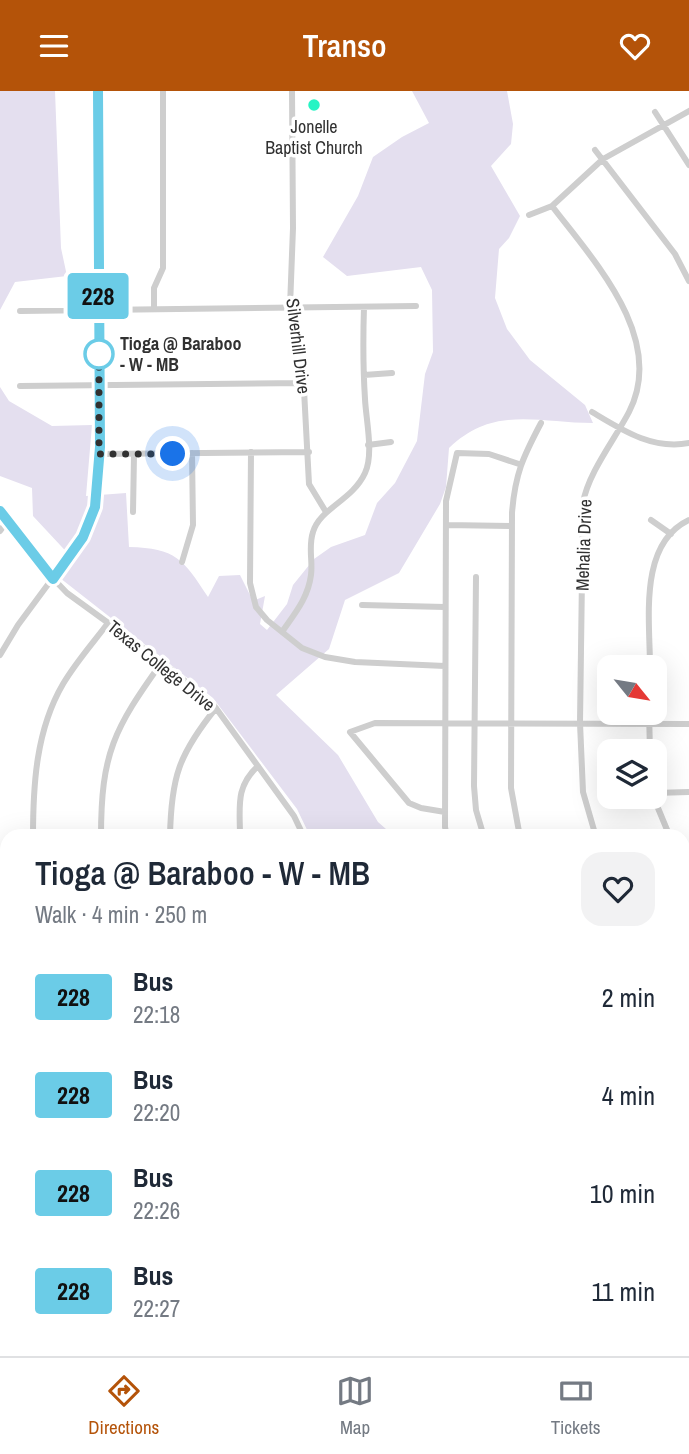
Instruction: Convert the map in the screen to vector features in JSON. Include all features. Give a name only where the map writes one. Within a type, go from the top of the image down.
[{"type":"street","points":[[0,655],[18,625],[83,537],[95,507],[99,454],[98,91]]},
{"type":"street","points":[[154,309],[154,288],[163,268],[163,91]]},
{"type":"street","name":"Silverhill Drive","points":[[292,91],[293,229],[289,307],[302,352],[309,484],[326,512]]},
{"type":"street","points":[[529,215],[551,206],[603,159],[689,111]]},
{"type":"street","points":[[655,112],[689,165]]},
{"type":"street","points":[[595,150],[675,254],[689,281]]},
{"type":"street","name":"Mehalia Drive","points":[[551,206],[614,292],[633,329],[637,348],[637,385],[630,411],[584,498],[580,723],[583,792],[594,829]]},
{"type":"street","points":[[20,311],[416,306]]},
{"type":"street","points":[[282,632],[306,597],[311,574],[310,549],[313,531],[326,512],[356,488],[366,471],[368,445],[363,307]]},
{"type":"street","points":[[364,375],[392,373]]},
{"type":"street","points":[[20,386],[304,383]]},
{"type":"street","points":[[592,412],[650,442],[675,445],[689,443]]},
{"type":"street","points":[[518,829],[512,797],[510,724],[511,526],[513,492],[519,464],[541,423]]},
{"type":"street","points":[[368,445],[391,442]]},
{"type":"street","points":[[251,452],[250,583],[256,607],[302,648],[325,657],[445,666]]},
{"type":"street","points":[[99,454],[309,452]]},
{"type":"street","points":[[182,562],[193,525],[192,453]]},
{"type":"street","points":[[446,829],[446,501],[457,453],[489,454],[519,464]]},
{"type":"street","points":[[133,512],[134,455]]},
{"type":"street","name":"Texas College Drive","points":[[0,511],[67,593],[205,696],[294,815],[300,829]]},
{"type":"street","points":[[0,531],[8,520]]},
{"type":"street","points":[[651,520],[670,534]]},
{"type":"street","points":[[650,655],[651,572],[659,550],[670,534],[689,520]]},
{"type":"street","points":[[446,524],[511,526]]},
{"type":"street","points":[[476,577],[475,799],[482,829]]},
{"type":"street","points":[[362,605],[445,607]]},
{"type":"street","points":[[33,829],[36,765],[47,725],[63,684],[108,623]]},
{"type":"street","points":[[101,829],[102,785],[108,755],[131,706],[162,662]]},
{"type":"street","points":[[170,829],[176,773],[185,751],[216,708]]},
{"type":"street","points":[[445,812],[409,803],[350,732],[375,723],[597,723]]},
{"type":"street","points":[[667,723],[689,724]]},
{"type":"street","points":[[240,829],[241,789],[258,767]]},
{"type":"street","points":[[667,794],[689,792]]},
{"type":"street","points":[[659,809],[667,829]]},
{"type":"shaded area","points":[[0,91],[55,91],[61,248],[67,276],[15,282],[0,310]]},
{"type":"shaded area","points":[[412,91],[507,91],[513,124],[511,144],[491,166],[520,216],[509,238],[499,249],[495,298],[507,329],[530,360],[585,405],[593,423],[517,419],[500,421],[466,435],[449,448],[446,487],[440,504],[399,573],[345,600],[329,649],[276,695],[338,755],[378,822],[386,829],[307,829],[297,809],[213,698],[60,578],[74,560],[33,516],[32,488],[0,476],[0,387],[9,401],[52,426],[92,425],[86,496],[126,493],[129,547],[158,550],[177,558],[192,573],[208,597],[219,576],[240,575],[253,601],[265,596],[260,624],[267,630],[287,604],[293,585],[314,559],[331,547],[365,535],[377,503],[395,483],[417,441],[425,374],[433,352],[432,290],[421,267],[347,276],[323,257],[358,196],[373,157],[429,123]]},
{"type":"bus line","name":"228","points":[[0,511],[53,579],[83,537],[95,507],[100,447],[98,91]]},
{"type":"place","name":"Jonelle Baptist Church","points":[[314,105]]},
{"type":"place","name":"Tioga @ Baraboo - W - MB","points":[[99,354]]},
{"type":"route","points":[[99,354],[99,348],[100,447],[99,454],[173,454]]}]
